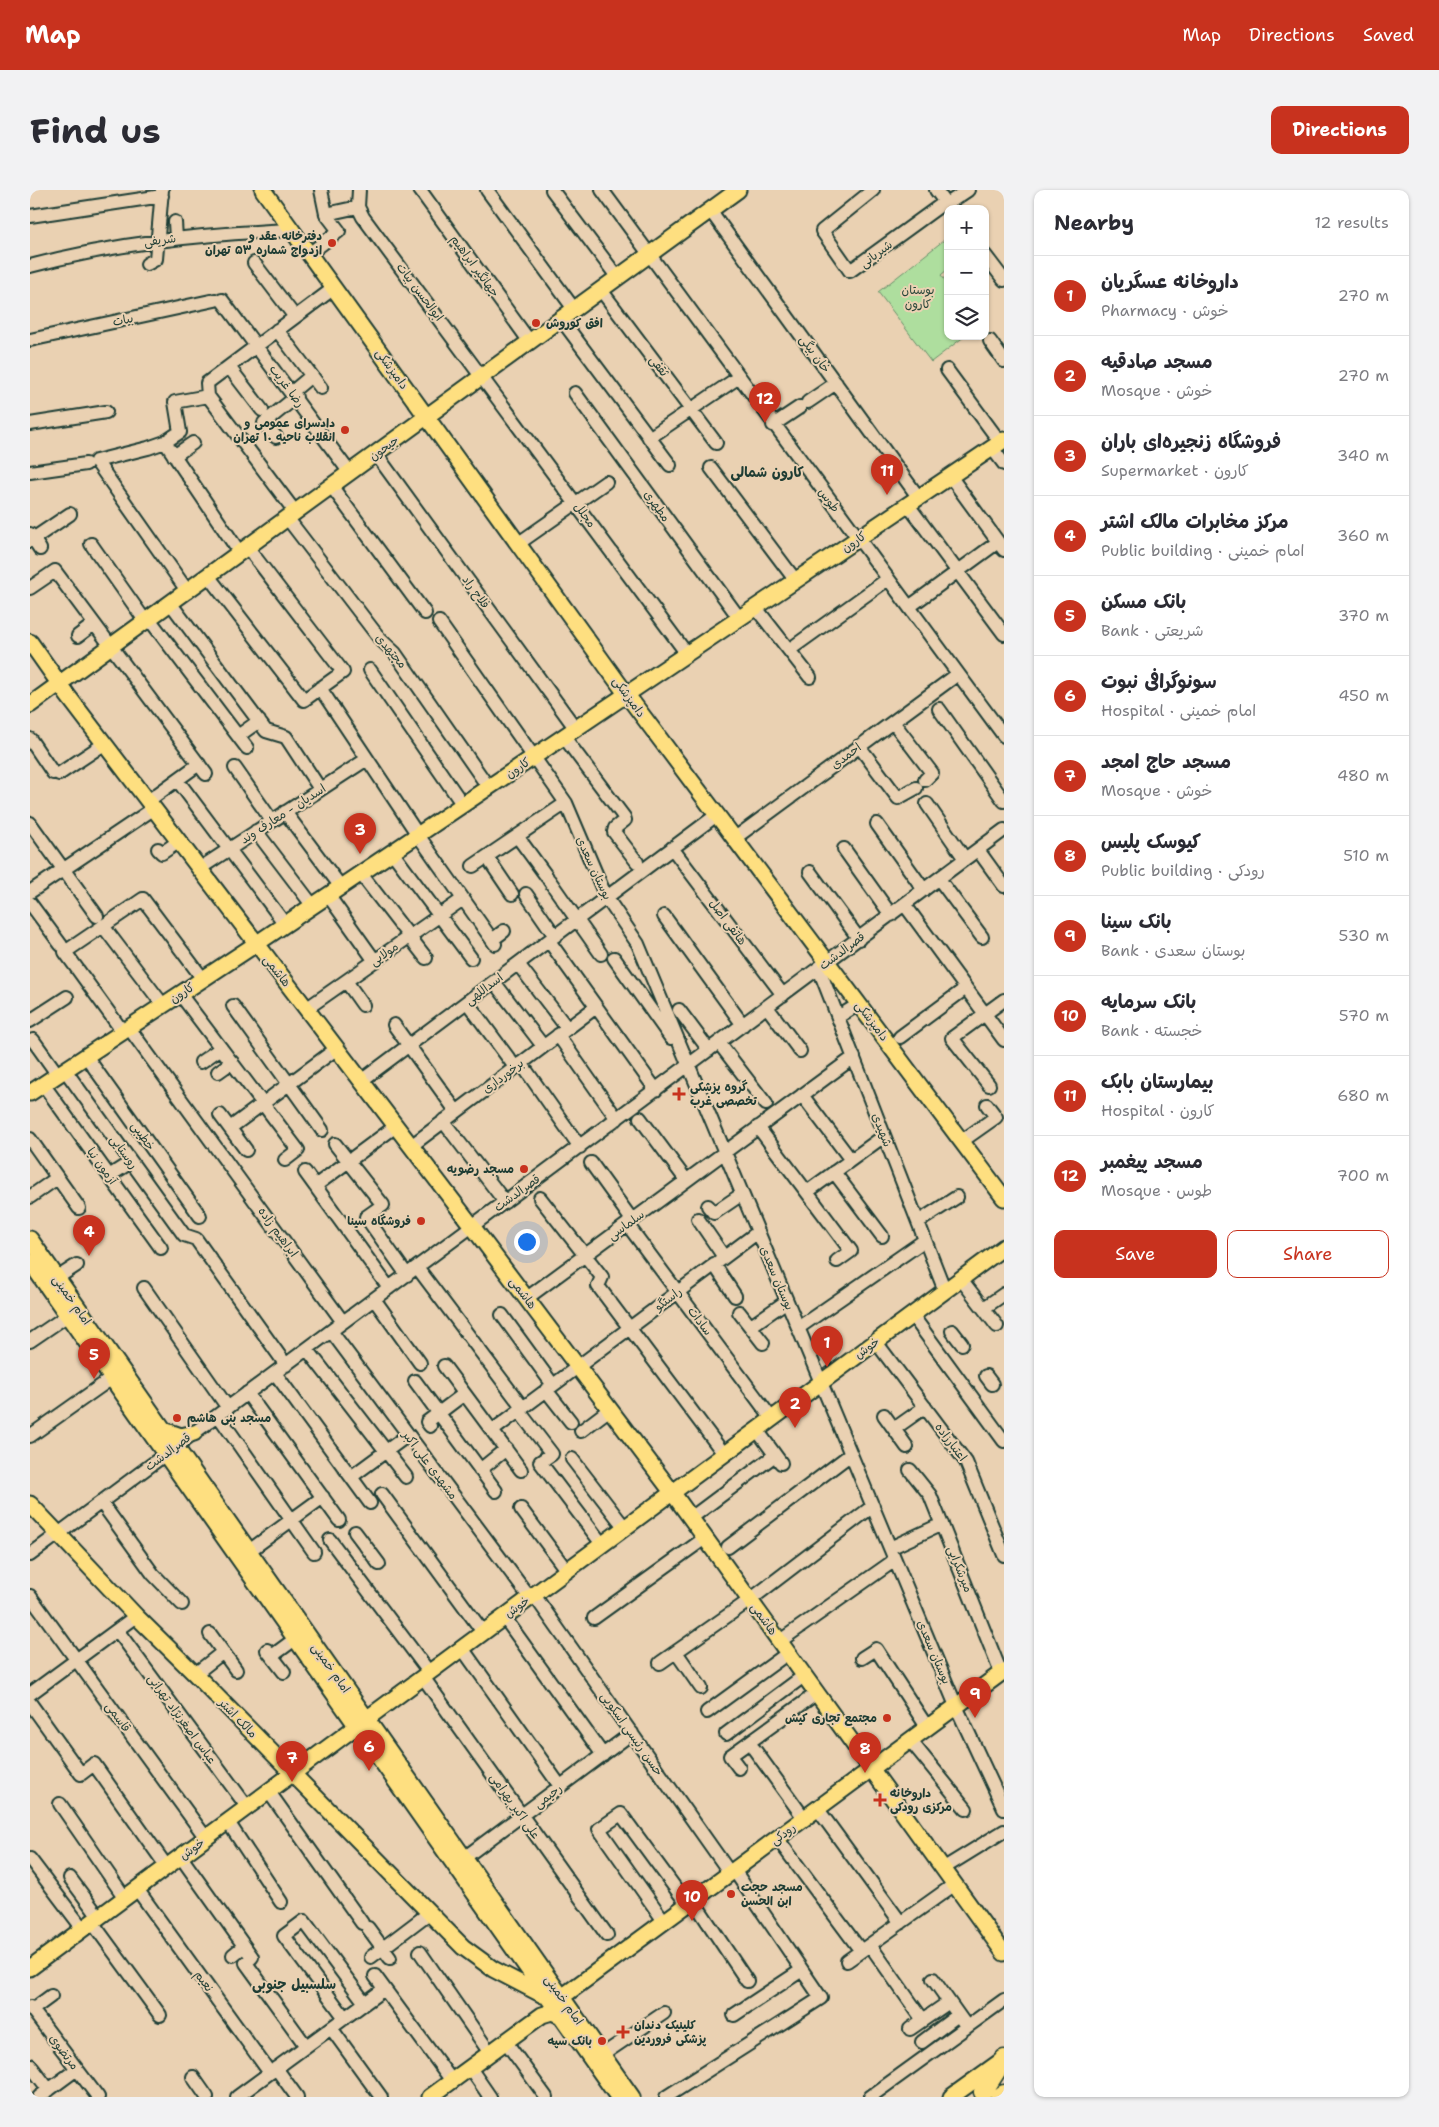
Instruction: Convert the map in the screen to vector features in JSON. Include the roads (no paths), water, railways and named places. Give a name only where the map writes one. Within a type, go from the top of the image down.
[{"type":"highway","points":[[980,2094],[1004,2059]]},
{"type":"highway","points":[[980,2094],[1004,2076]]},
{"type":"highway","points":[[1000,2097],[1004,2094]]},
{"type":"main road","name":"دامپزشکی","points":[[263,190],[519,543],[714,817],[735,838],[823,966],[859,1004],[1004,1198]]},
{"type":"main road","name":"جیحون","points":[[30,705],[188,592],[738,190]]},
{"type":"main road","name":"کارون","points":[[34,1089],[361,874],[999,443]]},
{"type":"main road","name":"هاشمی","points":[[30,642],[150,805],[527,1298],[672,1492],[1004,1953]]},
{"type":"main road","name":"امام خمینی","points":[[30,1240],[164,1430],[170,1450],[295,1639],[362,1723]]},
{"type":"main road","name":"خوش","points":[[30,1968],[1004,1247]]},
{"type":"main road","name":"امام خمینی","points":[[31,1267],[68,1315],[106,1386],[170,1450],[249,1551],[362,1723],[446,1842],[546,1996],[617,2091],[632,2097]]},
{"type":"main road","points":[[164,1430],[181,1436],[194,1433]]},
{"type":"main road","name":"مالک اشتر","points":[[30,1504],[136,1616],[429,1913],[477,1959],[546,1996]]},
{"type":"main road","name":"رودکی","points":[[562,1997],[1003,1672]]},
{"type":"main road","name":"امام خمینی","points":[[446,1842],[464,1858],[602,2055],[617,2091]]},
{"type":"main road","points":[[431,2097],[541,2016],[550,2012],[561,2016]]},
{"type":"main road","points":[[951,2097],[1004,2059]]},
{"type":"main road","points":[[617,2091],[637,2097]]},
{"type":"street","points":[[309,254],[339,231],[326,214],[321,190]]},
{"type":"street","points":[[326,214],[358,207],[359,190]]},
{"type":"street","name":"جهانگیر ابراهیم","points":[[420,190],[530,342]]},
{"type":"street","points":[[487,190],[574,309]]},
{"type":"street","points":[[552,190],[618,278]]},
{"type":"street","name":"طوس","points":[[602,190],[1004,736]]},
{"type":"street","name":"شیربانی","points":[[873,190],[822,231],[850,272],[944,208]]},
{"type":"street","points":[[936,190],[948,205],[968,190]]},
{"type":"street","points":[[30,216],[162,193],[159,240],[152,262]]},
{"type":"street","name":"ابوالحسن بیات","points":[[358,207],[363,217],[483,376]]},
{"type":"street","name":"خان بیگی","points":[[710,210],[836,383],[914,502],[957,572],[1004,634]]},
{"type":"street","points":[[175,222],[176,238]]},
{"type":"street","name":"شریفی","points":[[30,266],[114,246],[176,238],[292,230]]},
{"type":"street","points":[[989,258],[1000,266],[1004,280]]},
{"type":"street","points":[[254,263],[295,317]]},
{"type":"street","points":[[30,472],[91,462],[165,442],[180,432],[175,402],[208,389],[229,367],[334,288]]},
{"type":"street","name":"ثقفی","points":[[601,290],[716,443]]},
{"type":"street","name":"بیات","points":[[30,340],[219,300]]},
{"type":"street","name":"رضا غریب","points":[[219,300],[257,345],[350,473]]},
{"type":"street","points":[[561,319],[670,465]]},
{"type":"street","points":[[277,330],[321,388]]},
{"type":"street","points":[[990,341],[1004,360]]},
{"type":"street","points":[[229,367],[265,414],[264,423],[276,437]]},
{"type":"street","points":[[947,370],[999,443],[1004,464]]},
{"type":"street","points":[[265,414],[294,395],[311,376]]},
{"type":"street","name":"مجلل","points":[[483,376],[687,654]]},
{"type":"street","points":[[649,438],[738,377]]},
{"type":"street","points":[[774,425],[836,383]]},
{"type":"street","name":"مجتهدی","points":[[208,389],[292,516],[380,639],[395,652],[489,788]]},
{"type":"street","name":"مطهری","points":[[575,393],[740,619]]},
{"type":"street","points":[[30,424],[106,412]]},
{"type":"street","points":[[165,442],[244,551],[343,672],[304,700],[208,577]]},
{"type":"street","points":[[174,456],[192,443]]},
{"type":"street","name":"فلاح راد","points":[[376,454],[570,733],[624,817],[623,822],[615,828],[614,832],[637,862]]},
{"type":"street","points":[[91,462],[188,592]]},
{"type":"street","points":[[710,468],[796,581]]},
{"type":"street","points":[[909,607],[957,572],[1001,546],[950,476]]},
{"type":"street","points":[[519,543],[606,482]]},
{"type":"street","points":[[332,487],[425,613]]},
{"type":"street","points":[[33,540],[70,514]]},
{"type":"street","points":[[91,544],[246,748]]},
{"type":"street","points":[[30,588],[55,571],[203,769],[178,781],[150,805],[30,892]]},
{"type":"street","points":[[789,650],[888,579]]},
{"type":"street","points":[[171,604],[266,731],[286,737],[320,789]]},
{"type":"street","points":[[756,608],[810,676]]},
{"type":"street","name":"بوستان سعدی","points":[[439,622],[566,803],[606,898],[638,944],[956,1706],[1004,1809]]},
{"type":"street","points":[[78,636],[94,624]]},
{"type":"street","points":[[370,670],[463,805]]},
{"type":"street","name":"احمدی","points":[[735,838],[958,674]]},
{"type":"street","points":[[320,688],[418,835],[493,942],[504,931]]},
{"type":"street","points":[[939,710],[1004,801]]},
{"type":"street","points":[[238,736],[259,721]]},
{"type":"street","points":[[860,746],[898,798],[921,784],[932,773],[893,722]]},
{"type":"street","points":[[30,739],[56,773],[104,744]]},
{"type":"street","name":"اسدیان - معارف وند","points":[[199,869],[367,759]]},
{"type":"street","points":[[236,768],[272,821]]},
{"type":"street","points":[[178,781],[286,924]]},
{"type":"street","points":[[473,866],[566,803]]},
{"type":"street","points":[[927,804],[966,859]]},
{"type":"street","points":[[285,812],[335,891],[375,961]]},
{"type":"street","points":[[606,898],[714,817]]},
{"type":"street","points":[[30,823],[163,1005]]},
{"type":"street","points":[[877,824],[924,890]]},
{"type":"street","name":"قصرالدشت","points":[[30,1555],[656,1090],[686,1061],[714,1046],[783,996],[1004,830]]},
{"type":"street","points":[[256,831],[313,906]]},
{"type":"street","points":[[517,836],[601,954]]},
{"type":"street","points":[[158,849],[162,853],[178,842]]},
{"type":"street","name":"هاتفی اصل","points":[[672,848],[783,996]]},
{"type":"street","points":[[844,849],[891,915]]},
{"type":"street","points":[[978,850],[1004,886]]},
{"type":"street","points":[[392,852],[471,958]]},
{"type":"street","points":[[487,857],[512,894]]},
{"type":"street","points":[[810,872],[859,939]]},
{"type":"street","points":[[361,874],[426,958]]},
{"type":"street","points":[[939,878],[982,937]]},
{"type":"street","points":[[526,894],[596,1007],[656,1090]]},
{"type":"street","name":"اسداللهی","points":[[361,1081],[606,898]]},
{"type":"street","points":[[63,948],[100,921],[143,899],[203,979]]},
{"type":"street","name":"مولایی","points":[[306,1009],[346,981],[356,969],[375,961],[463,899]]},
{"type":"street","name":"ابراهیم زاده","points":[[30,903],[212,1141],[343,1322]]},
{"type":"street","points":[[905,904],[1004,1040]]},
{"type":"street","points":[[664,916],[743,1025]]},
{"type":"street","points":[[614,958],[686,1061]]},
{"type":"street","points":[[518,964],[563,1031],[617,1118]]},
{"type":"street","name":"شهیدی","points":[[823,966],[838,1017],[945,1291]]},
{"type":"street","points":[[346,981],[364,1005]]},
{"type":"street","points":[[494,982],[543,1046]]},
{"type":"street","points":[[900,1037],[966,988]]},
{"type":"street","points":[[180,994],[298,1150],[284,1160]]},
{"type":"street","points":[[30,1021],[66,997]]},
{"type":"street","points":[[988,1085],[952,1038],[1004,1000]]},
{"type":"street","points":[[467,1002],[518,1065],[580,1147]]},
{"type":"street","points":[[838,1017],[859,1004]]},
{"type":"street","points":[[233,1006],[322,1130]]},
{"type":"street","name":"برخورداری","points":[[411,1146],[596,1007]]},
{"type":"street","points":[[767,1007],[800,1052]]},
{"type":"street","points":[[679,1010],[766,1104]]},
{"type":"street","points":[[394,1025],[456,1111]]},
{"type":"street","name":"روستایی","points":[[33,1040],[61,1072],[131,1162],[184,1235],[196,1239],[351,1477],[370,1502]]},
{"type":"street","points":[[201,1062],[221,1048]]},
{"type":"street","points":[[230,1128],[336,1049]]},
{"type":"street","name":"خطیبی","points":[[86,1056],[200,1216]]},
{"type":"street","name":"سلماسی","points":[[527,1298],[854,1057]]},
{"type":"street","points":[[218,1072],[232,1062]]},
{"type":"street","name":"آزمون نیا","points":[[34,1089],[110,1176],[161,1248]]},
{"type":"street","points":[[802,1095],[851,1160]]},
{"type":"street","points":[[962,1141],[996,1117],[987,1105]]},
{"type":"street","points":[[220,1115],[246,1150]]},
{"type":"street","points":[[640,1118],[686,1180]]},
{"type":"street","points":[[443,1121],[505,1202]]},
{"type":"street","points":[[315,1186],[396,1126]]},
{"type":"street","points":[[758,1128],[851,1252],[837,1261]]},
{"type":"street","points":[[807,1192],[884,1136]]},
{"type":"street","points":[[30,1139],[79,1208]]},
{"type":"street","points":[[335,1144],[383,1205],[366,1217],[412,1271],[521,1409],[552,1454],[540,1462],[602,1544]]},
{"type":"street","points":[[110,1176],[131,1162]]},
{"type":"street","name":"سادات","points":[[591,1163],[678,1292],[772,1418]]},
{"type":"street","points":[[305,1172],[389,1288]]},
{"type":"street","points":[[834,1172],[882,1236]]},
{"type":"street","points":[[30,1197],[57,1178]]},
{"type":"street","points":[[708,1206],[714,1213],[742,1194]]},
{"type":"street","points":[[918,1222],[957,1197]]},
{"type":"street","points":[[540,1198],[602,1277],[598,1286],[724,1454]]},
{"type":"street","points":[[698,1219],[736,1296]]},
{"type":"street","name":"راستگو","points":[[492,1431],[758,1232]]},
{"type":"street","points":[[798,1328],[925,1240]]},
{"type":"street","points":[[57,1278],[76,1264]]},
{"type":"street","points":[[961,1279],[997,1326]]},
{"type":"street","points":[[144,1288],[314,1552]]},
{"type":"street","points":[[984,1308],[1004,1294]]},
{"type":"street","points":[[374,1299],[420,1363]]},
{"type":"street","points":[[751,1326],[787,1301]]},
{"type":"street","points":[[740,1312],[763,1343]]},
{"type":"street","points":[[30,1341],[68,1315]]},
{"type":"street","points":[[502,1315],[571,1422]]},
{"type":"street","points":[[912,1315],[1004,1440]]},
{"type":"street","name":"مشهدی علی اکبر","points":[[331,1331],[408,1435],[532,1596]]},
{"type":"street","points":[[952,1331],[962,1344]]},
{"type":"street","name":"اعتبارزاده","points":[[876,1342],[969,1467],[1004,1555]]},
{"type":"street","points":[[308,1349],[406,1477]]},
{"type":"street","points":[[444,1366],[521,1470]]},
{"type":"street","points":[[415,1381],[496,1491]]},
{"type":"street","points":[[30,1436],[106,1386]]},
{"type":"street","points":[[247,1394],[339,1520]]},
{"type":"street","points":[[430,1426],[427,1422],[464,1394]]},
{"type":"street","points":[[894,1429],[925,1407]]},
{"type":"street","points":[[581,1431],[610,1409]]},
{"type":"street","points":[[884,1415],[907,1447]]},
{"type":"street","points":[[691,1518],[778,1459],[757,1430]]},
{"type":"street","points":[[351,1477],[408,1435]]},
{"type":"street","points":[[480,1470],[506,1450]]},
{"type":"street","points":[[728,1547],[851,1454]]},
{"type":"street","points":[[572,1460],[625,1528]]},
{"type":"street","name":"میرشکرایی","points":[[910,1470],[930,1495],[1003,1672]]},
{"type":"street","points":[[382,1494],[483,1632]]},
{"type":"street","points":[[249,1551],[323,1497]]},
{"type":"street","points":[[101,1502],[153,1574],[182,1604]]},
{"type":"street","points":[[660,1663],[750,1600],[873,1506]]},
{"type":"street","points":[[521,1509],[567,1570]]},
{"type":"street","points":[[890,1548],[942,1524]]},
{"type":"street","points":[[355,1532],[379,1564]]},
{"type":"street","points":[[594,1618],[705,1538]]},
{"type":"street","name":"علی اکبر بهرامی","points":[[330,1540],[427,1674],[522,1815],[607,1935]]},
{"type":"street","points":[[348,1563],[367,1549]]},
{"type":"street","points":[[707,1712],[784,1647],[895,1560]]},
{"type":"street","name":"قاسمی","points":[[30,1596],[206,1838]]},
{"type":"street","name":"حسن رئیسی اسکویی","points":[[532,1596],[732,1871],[821,1998],[666,2097]]},
{"type":"street","points":[[136,1616],[31,1693],[81,1774],[94,1764],[167,1867]]},
{"type":"street","points":[[504,1617],[603,1755]]},
{"type":"street","name":"عباس اصغرنژاد تهرانی","points":[[116,1630],[248,1808]]},
{"type":"street","points":[[210,1634],[236,1670]]},
{"type":"street","points":[[284,1672],[270,1653],[295,1639]]},
{"type":"street","points":[[462,1648],[560,1786]]},
{"type":"street","points":[[862,1658],[876,1649],[927,1727]]},
{"type":"street","points":[[195,1674],[223,1652]]},
{"type":"street","points":[[676,1652],[698,1683]]},
{"type":"street","points":[[726,1734],[804,1675]]},
{"type":"street","points":[[739,1768],[730,1756],[817,1693]]},
{"type":"street","name":"رحیمی","points":[[464,1858],[632,1733]]},
{"type":"street","points":[[910,1740],[966,1808]]},
{"type":"street","points":[[754,1749],[804,1818]]},
{"type":"street","points":[[269,1792],[386,1953]]},
{"type":"street","name":"نعیم","points":[[60,1804],[273,2070],[298,2097]]},
{"type":"street","points":[[817,1808],[900,1923]]},
{"type":"street","points":[[664,1921],[599,1830],[621,1814],[690,1902],[747,1981]]},
{"type":"street","points":[[228,1822],[281,1902]]},
{"type":"street","points":[[944,1868],[1004,1831]]},
{"type":"street","points":[[777,1838],[923,2020]]},
{"type":"street","points":[[180,1857],[252,1957],[246,1963],[306,2046]]},
{"type":"street","points":[[30,1860],[91,1923],[160,2015]]},
{"type":"street","points":[[70,1878],[91,1923]]},
{"type":"street","points":[[847,1961],[955,1884]]},
{"type":"street","points":[[371,1957],[386,1953],[429,1913]]},
{"type":"street","points":[[345,2018],[284,1936],[304,1920],[364,2003]]},
{"type":"street","points":[[233,1955],[244,1946]]},
{"type":"street","points":[[420,1952],[490,2053]]},
{"type":"street","points":[[734,2015],[802,1970]]},
{"type":"street","points":[[375,1976],[452,2081]]},
{"type":"street","points":[[933,1979],[967,2026]]},
{"type":"street","points":[[237,2097],[384,1989]]},
{"type":"street","points":[[31,2009],[50,1996]]},
{"type":"street","points":[[870,2097],[884,2093],[967,2026],[1004,2000]]},
{"type":"street","points":[[910,2029],[949,2002]]},
{"type":"street","name":"مرتضوی","points":[[31,2009],[98,2097]]},
{"type":"street","points":[[602,2055],[664,2014]]},
{"type":"street","points":[[922,2042],[958,2015]]},
{"type":"street","points":[[331,2028],[381,2097]]},
{"type":"street","points":[[506,2042],[546,2097]]},
{"type":"street","points":[[30,2065],[44,2093],[77,2069]]},
{"type":"street","points":[[470,2068],[490,2097]]},
{"type":"street","points":[[193,2077],[208,2097]]},
{"type":"place","name":"دفترخانه عقد و ازدواج شماره ۵۳ تهران","points":[[332,243]]},
{"type":"place","name":"افق کوروش","points":[[536,323]]},
{"type":"place","name":"مسجد پیغمبر","points":[[765,423]]},
{"type":"place","name":"دادسرای عمومی و انقلاب ناحیه ۱۰ تهران","points":[[345,430]]},
{"type":"place","name":"بیمارستان بابک","points":[[887,495]]},
{"type":"place","name":"فروشگاه زنجیره‌ای باران","points":[[360,854]]},
{"type":"place","name":"گروه پزشکی تخصصی غرب","points":[[679,1094]]},
{"type":"place","name":"مسجد رضویه","points":[[524,1169]]},
{"type":"place","name":"فروشگاه سینا","points":[[421,1221]]},
{"type":"place","name":"مرکز مخابرات مالک اشتر","points":[[89,1256]]},
{"type":"place","name":"داروخانه عسگریان","points":[[827,1367]]},
{"type":"place","name":"بانک مسکن","points":[[94,1379]]},
{"type":"place","name":"مسجد بنی هاشم","points":[[177,1418]]},
{"type":"place","name":"مسجد صادقیه","points":[[795,1428]]},
{"type":"place","name":"مجتمع تجاری کیش","points":[[887,1718]]},
{"type":"place","name":"بانک سینا","points":[[975,1718]]},
{"type":"place","name":"سونوگرافی نبوت","points":[[369,1771]]},
{"type":"place","name":"کیوسک پلیس","points":[[865,1773]]},
{"type":"place","name":"مسجد حاج امجد","points":[[292,1782]]},
{"type":"place","name":"داروخانه مرکزی رودکی","points":[[880,1800]]},
{"type":"place","name":"مسجد حجت ابن الحسن","points":[[731,1894]]},
{"type":"place","name":"بانک سرمایه","points":[[692,1921]]},
{"type":"place","name":"کلینیک دندان پزشکی فروردین","points":[[623,2032]]},
{"type":"place","name":"بانک سپه","points":[[602,2041]]},
{"type":"district","name":"کارون شمالی","points":[[767,472]]},
{"type":"district","name":"سلسبیل جنوبی","points":[[294,1984]]},
{"type":"park label","name":"بوستان کارون","points":[[918,297]]}]
